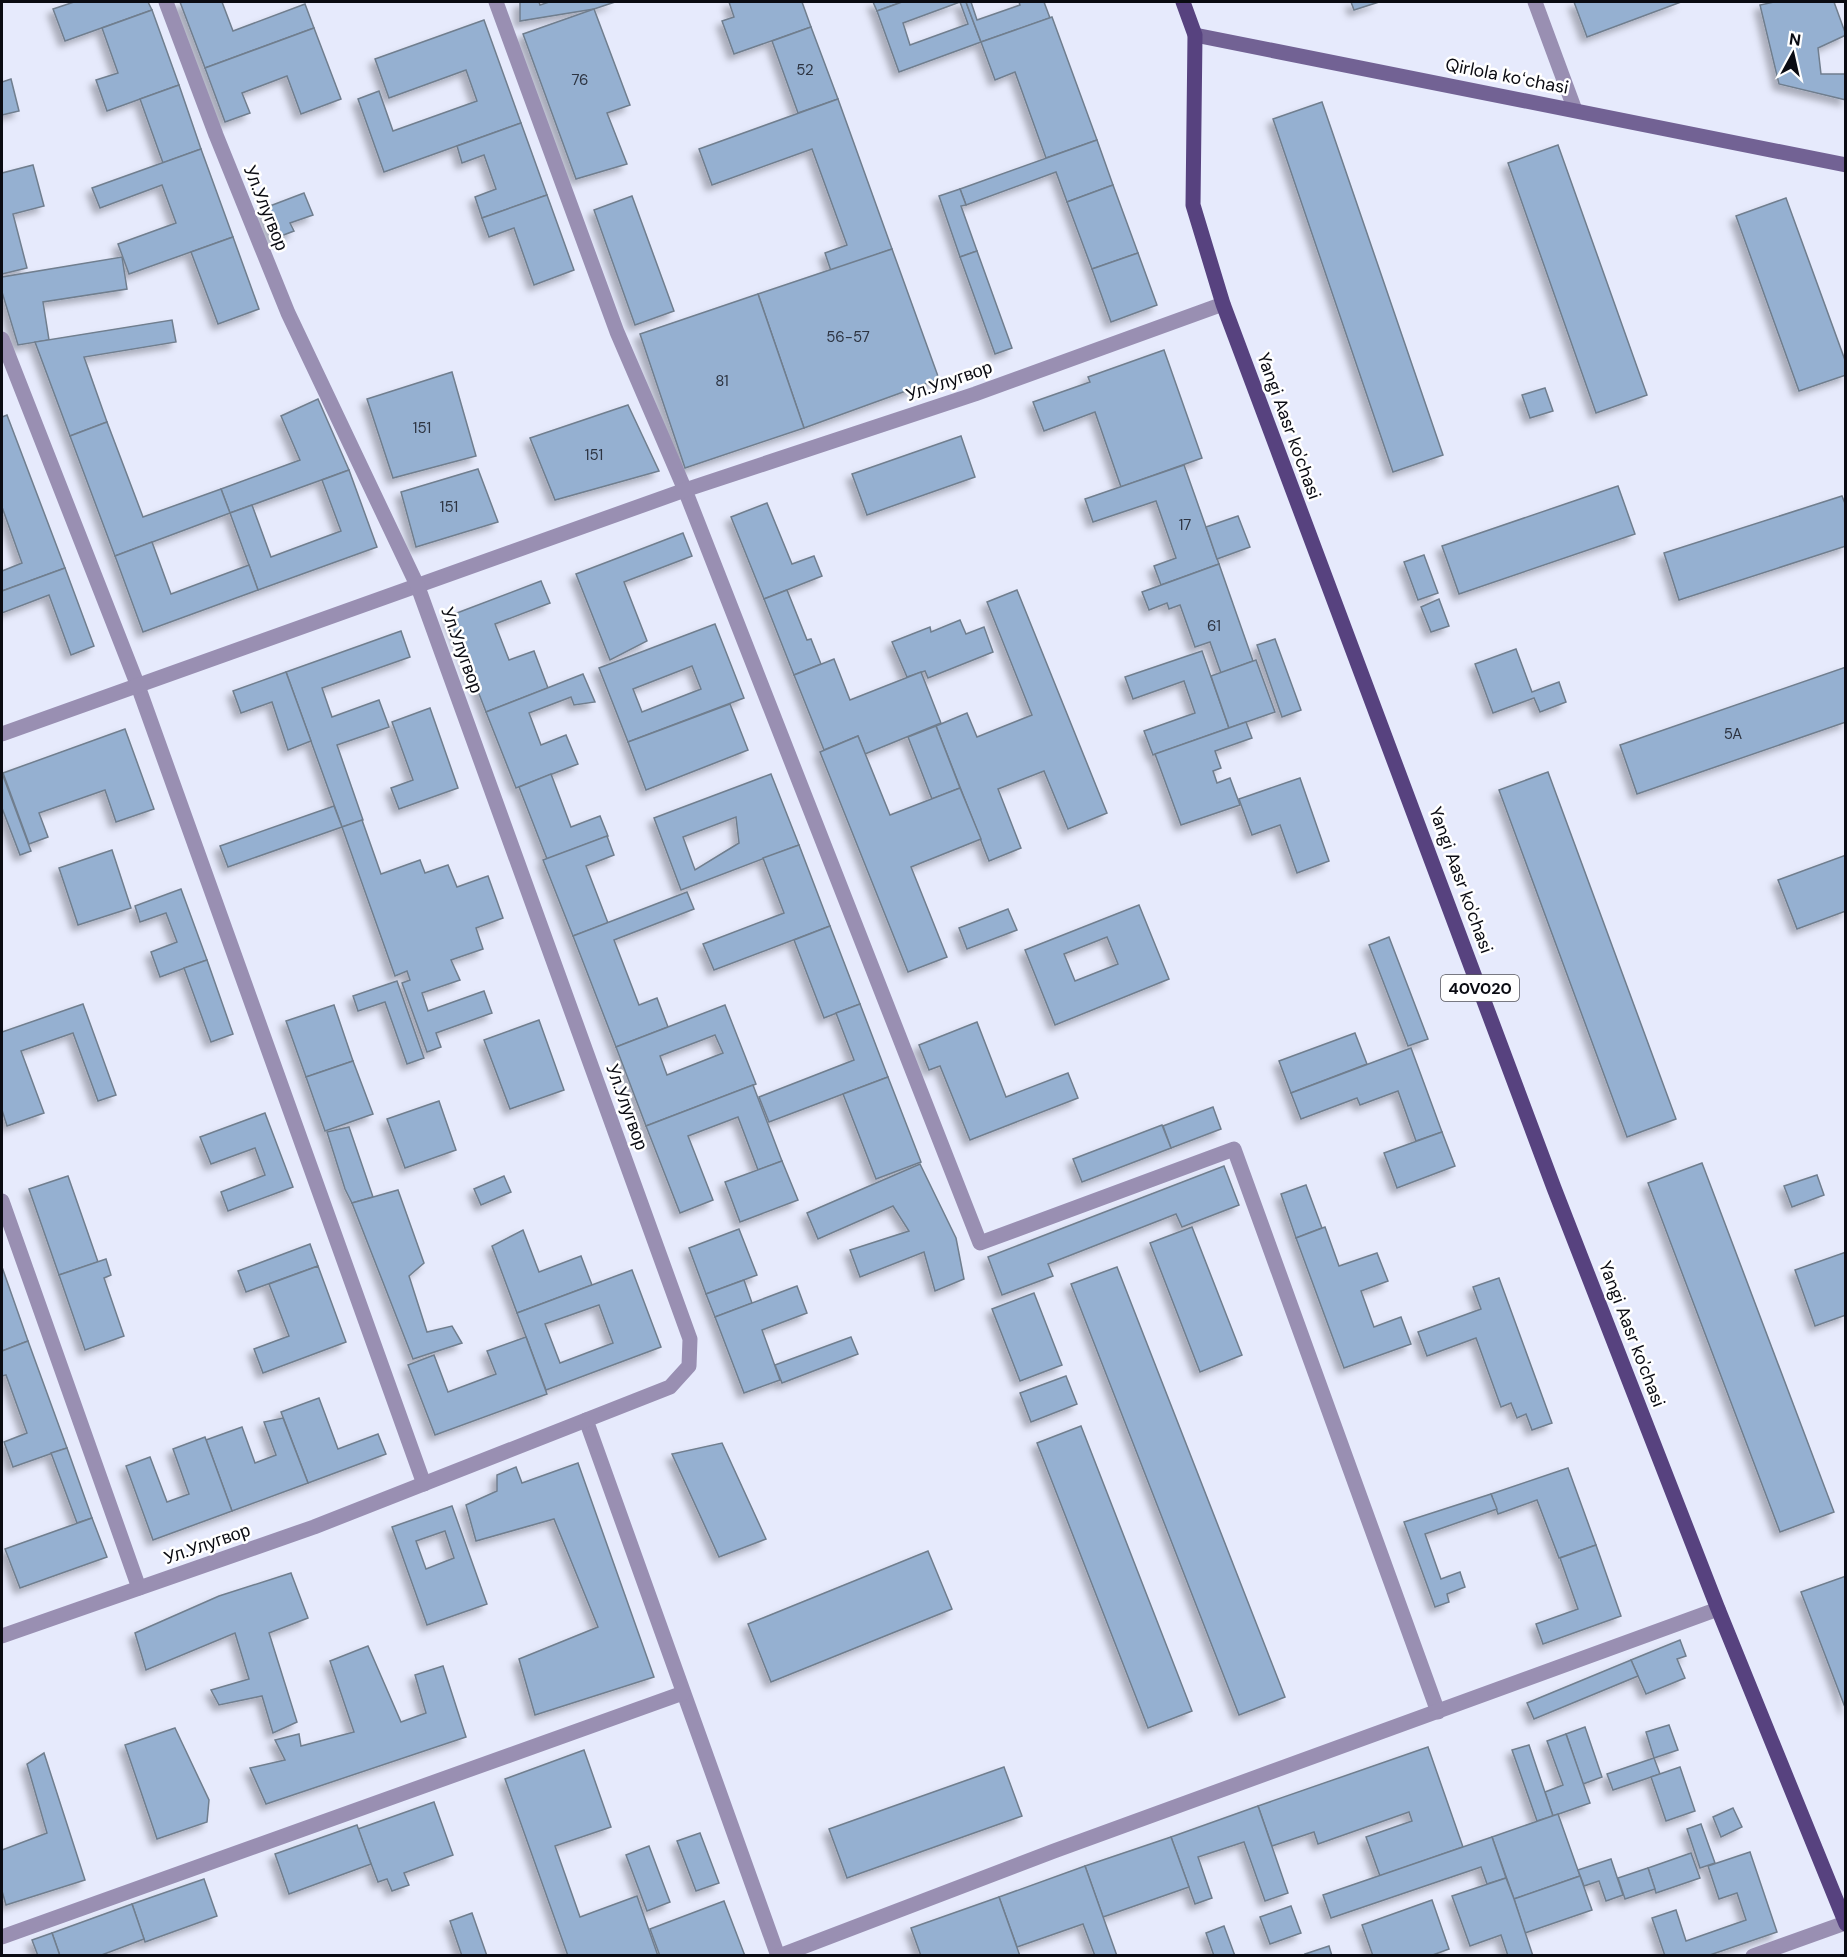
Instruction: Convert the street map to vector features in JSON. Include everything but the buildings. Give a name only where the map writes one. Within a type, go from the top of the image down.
[{"type":"main road","name":"40V020","points":[[1183,2],[1195,34]]},
{"type":"main road","name":"Yangi Aasr ko'chasi","points":[[1195,34],[1193,205],[1223,304],[1554,1188],[1718,1609],[1845,1924]]},
{"type":"street","name":"Ул.Улугвор","points":[[2,1636],[314,1527],[424,1484],[670,1387],[689,1366],[690,1339],[418,587],[288,313],[216,135],[166,2]]},
{"type":"street","points":[[496,2],[617,332],[685,490],[980,1243],[1234,1149],[1438,1712]]},
{"type":"street","points":[[1535,2],[1575,110]]},
{"type":"street","name":"Qirlola koʻchasi","points":[[1195,34],[1845,165]]},
{"type":"street","name":"Ул.Улугвор","points":[[2,734],[685,490],[975,394],[1223,304]]},
{"type":"street","points":[[2,339],[138,686],[424,1484]]},
{"type":"street","points":[[2,1201],[140,1588]]},
{"type":"street","points":[[586,1420],[778,1956],[1054,1851],[1718,1609]]},
{"type":"street","points":[[2,1937],[683,1693]]},
{"type":"street","points":[[1753,1956],[1845,1924]]}]
